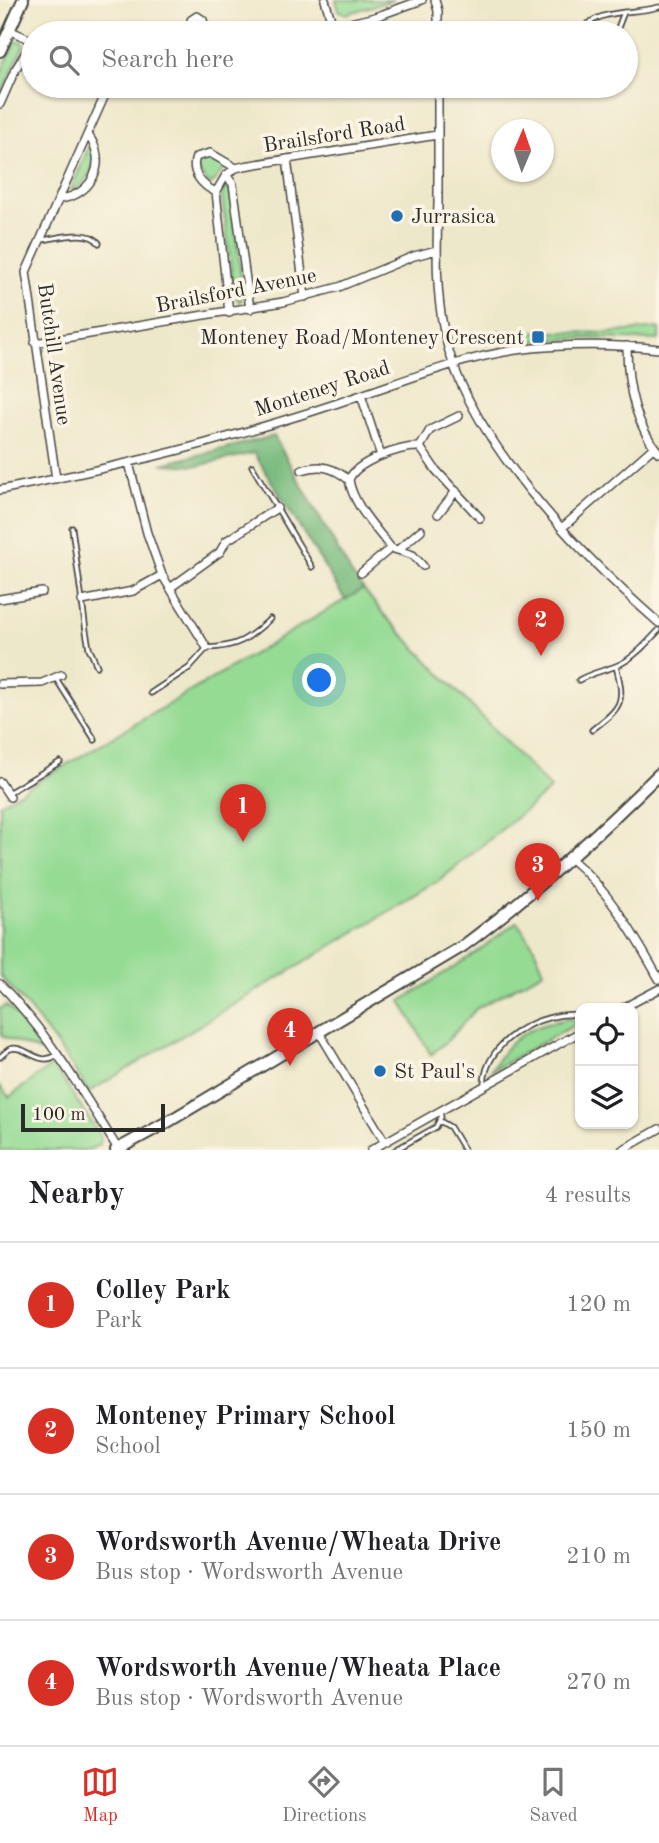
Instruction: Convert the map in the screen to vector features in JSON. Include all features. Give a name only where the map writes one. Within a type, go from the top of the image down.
[{"type":"street","points":[[0,51],[23,0]]},
{"type":"street","points":[[325,0],[331,21]]},
{"type":"street","points":[[358,21],[422,0]]},
{"type":"street","points":[[435,0],[438,21]]},
{"type":"street","points":[[9,30],[21,36]]},
{"type":"street","points":[[0,104],[21,60]]},
{"type":"street","name":"Butchill Avenue","points":[[56,479],[26,272],[104,98]]},
{"type":"street","points":[[438,98],[437,250],[441,313],[453,364],[462,387],[492,440],[530,490],[611,579],[659,623]]},
{"type":"street","points":[[59,199],[72,197],[79,192],[97,170],[96,146],[88,135]]},
{"type":"street","name":"Brailsford Road","points":[[236,168],[210,153],[196,157],[193,166],[195,173],[216,192],[226,175],[236,168],[438,135]]},
{"type":"street","points":[[287,159],[305,297]]},
{"type":"street","points":[[226,175],[233,184],[250,309]]},
{"type":"street","points":[[216,192],[229,313]]},
{"type":"street","name":"Brailsford Avenue","points":[[35,343],[229,313],[305,297],[437,250]]},
{"type":"street","name":"Monteney Road","points":[[0,490],[129,463],[226,437],[453,364],[493,355],[540,348],[590,345],[659,349]]},
{"type":"street","points":[[563,527],[657,450],[635,408],[630,391],[627,346]]},
{"type":"street","points":[[361,395],[382,456]]},
{"type":"street","points":[[419,447],[430,430],[459,416]]},
{"type":"street","points":[[419,447],[382,456],[356,468],[349,480],[366,515],[395,548],[413,555],[423,566]]},
{"type":"street","points":[[419,447],[435,469],[480,518]]},
{"type":"street","points":[[129,463],[147,533],[162,575],[207,648]]},
{"type":"street","points":[[302,470],[315,466],[328,467],[349,480]]},
{"type":"street","points":[[438,514],[456,491]]},
{"type":"street","points":[[170,588],[220,552],[226,541],[277,509]]},
{"type":"street","points":[[362,573],[421,530]]},
{"type":"street","points":[[82,601],[133,591],[162,575]]},
{"type":"street","points":[[0,600],[42,592]]},
{"type":"street","points":[[0,684],[42,683],[58,676]]},
{"type":"street","points":[[0,984],[25,1010],[58,1054],[117,1149],[171,1120],[463,946],[570,858],[659,774]]},
{"type":"street","points":[[0,782],[8,795]]},
{"type":"street","points":[[570,858],[594,882],[644,952],[659,979]]},
{"type":"street","points":[[632,1003],[659,989]]},
{"type":"street","points":[[319,1032],[385,1142]]},
{"type":"street","points":[[371,1150],[575,1035]]},
{"type":"street","points":[[621,1150],[659,1129]]},
{"type":"lane","points":[[592,21],[604,15],[659,7]]},
{"type":"lane","points":[[621,21],[624,12]]},
{"type":"lane","points":[[40,240],[88,235],[99,243]]},
{"type":"lane","points":[[252,466],[312,567]]},
{"type":"lane","points":[[72,528],[89,648],[97,666]]},
{"type":"lane","points":[[151,693],[189,668],[207,648],[243,642],[270,619]]},
{"type":"lane","points":[[579,680],[628,659],[659,630]]},
{"type":"lane","points":[[592,730],[615,712],[620,703],[616,666]]},
{"type":"lane","points":[[58,676],[95,740]]},
{"type":"lane","points":[[8,795],[60,762]]},
{"type":"lane","points":[[484,1086],[488,1065],[522,1029],[559,1015],[575,1014]]},
{"type":"lane","points":[[0,1057],[10,1049],[44,1060],[50,1060],[58,1054]]},
{"type":"lane","points":[[396,1150],[436,1127],[440,1121],[439,1111]]},
{"type":"lane","points":[[440,1121],[450,1127],[464,1150]]},
{"type":"green space","points":[[336,0],[394,0],[346,14],[339,10]]},
{"type":"green space","points":[[21,41],[21,52],[0,97],[0,75],[15,42]]},
{"type":"green space","points":[[89,146],[93,147],[91,171],[76,190],[71,190]]},
{"type":"green space","points":[[210,156],[225,163],[225,167],[212,184],[209,184],[197,169],[199,160]]},
{"type":"green space","points":[[225,188],[230,191],[232,197],[243,295],[240,302],[235,296],[222,198]]},
{"type":"green space","points":[[659,328],[659,340],[581,338],[499,343],[498,331],[609,333]]},
{"type":"green space","points":[[274,436],[351,573],[363,589],[345,600],[254,453],[197,466],[162,464]]},
{"type":"green space","points":[[363,589],[386,617],[551,789],[439,881],[89,1092],[47,1032],[0,976],[0,804]]},
{"type":"green space","points":[[517,922],[533,945],[544,971],[476,1009],[431,1055],[401,1001],[474,954]]},
{"type":"green space","points":[[6,1005],[23,1021],[47,1054],[2,1036],[0,1009]]},
{"type":"green space","points":[[575,1019],[575,1025],[491,1071],[513,1041],[542,1025]]},
{"type":"green space","points":[[53,1065],[101,1137],[100,1144],[89,1150],[0,1150],[0,1086],[9,1097]]},
{"type":"place","name":"Jurrasica","points":[[397,216]]},
{"type":"place","name":"Monteney Road/Monteney Crescent","points":[[538,337]]},
{"type":"place","name":"Monteney Primary School","points":[[541,656]]},
{"type":"place","name":"Colley Park","points":[[243,842]]},
{"type":"place","name":"Wordsworth Avenue/Wheata Drive","points":[[538,901]]},
{"type":"place","name":"Wordsworth Avenue/Wheata Place","points":[[290,1066]]},
{"type":"place","name":"St Paul's","points":[[380,1071]]}]
